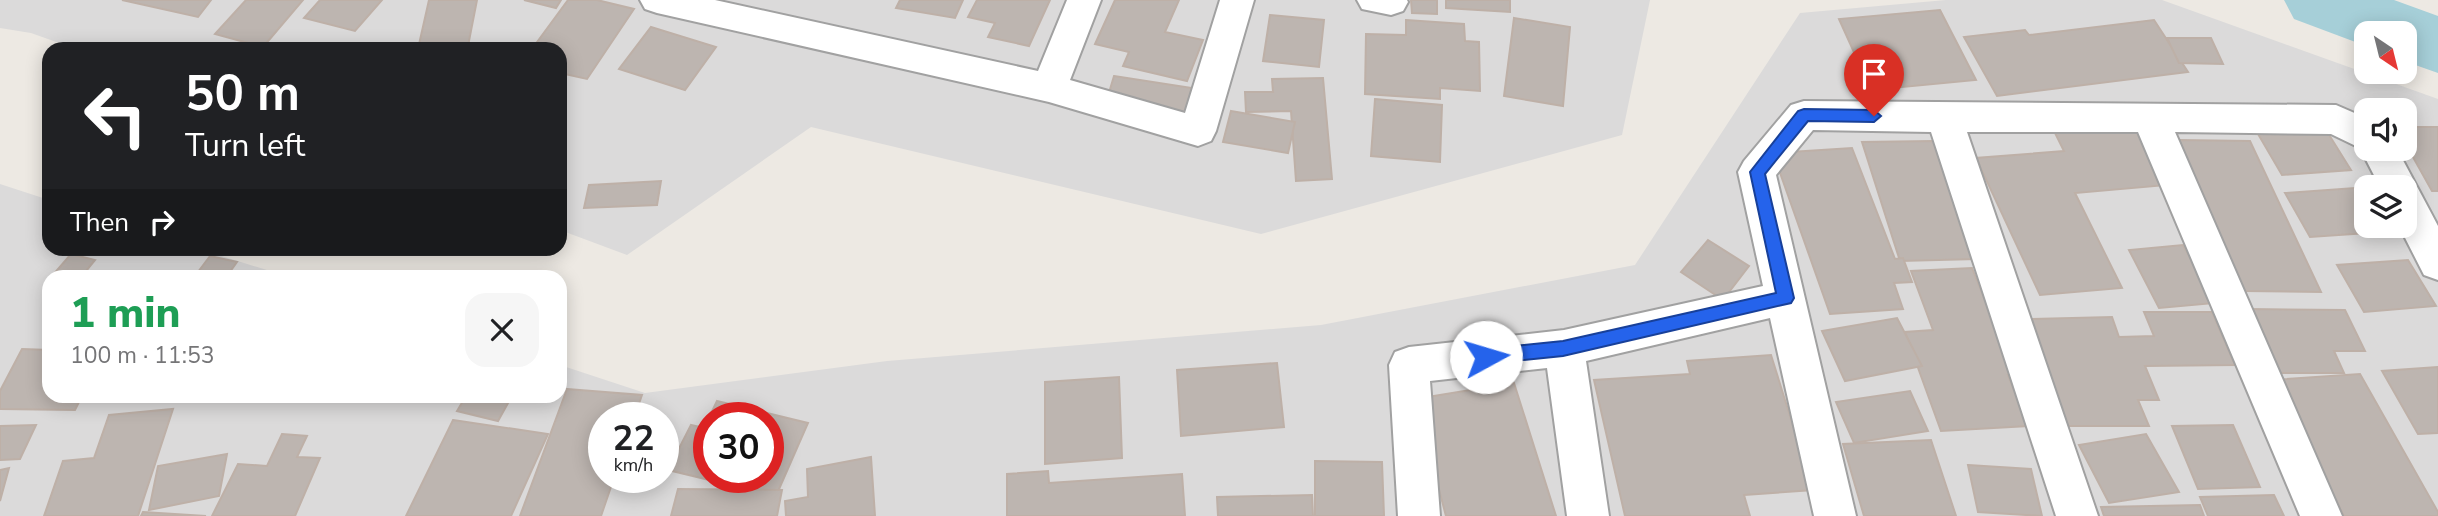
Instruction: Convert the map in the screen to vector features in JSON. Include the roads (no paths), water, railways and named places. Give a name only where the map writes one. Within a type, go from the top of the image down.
[{"type":"street","points":[[657,0],[756,10],[1049,88],[1198,131],[1237,0]]},
{"type":"street","points":[[1049,88],[1084,0]]},
{"type":"street","points":[[1835,516],[1757,172],[1804,115],[1944,118],[2229,117],[2336,120],[2354,129]]},
{"type":"street","points":[[1944,118],[2077,516]]},
{"type":"street","points":[[2151,118],[2321,516]]},
{"type":"street","points":[[2417,223],[2438,263]]},
{"type":"street","points":[[1419,516],[1409,365],[1563,348],[1786,298]]},
{"type":"street","points":[[1563,348],[1588,516]]},
{"type":"waterway","points":[[2319,0],[2438,45]]}]
